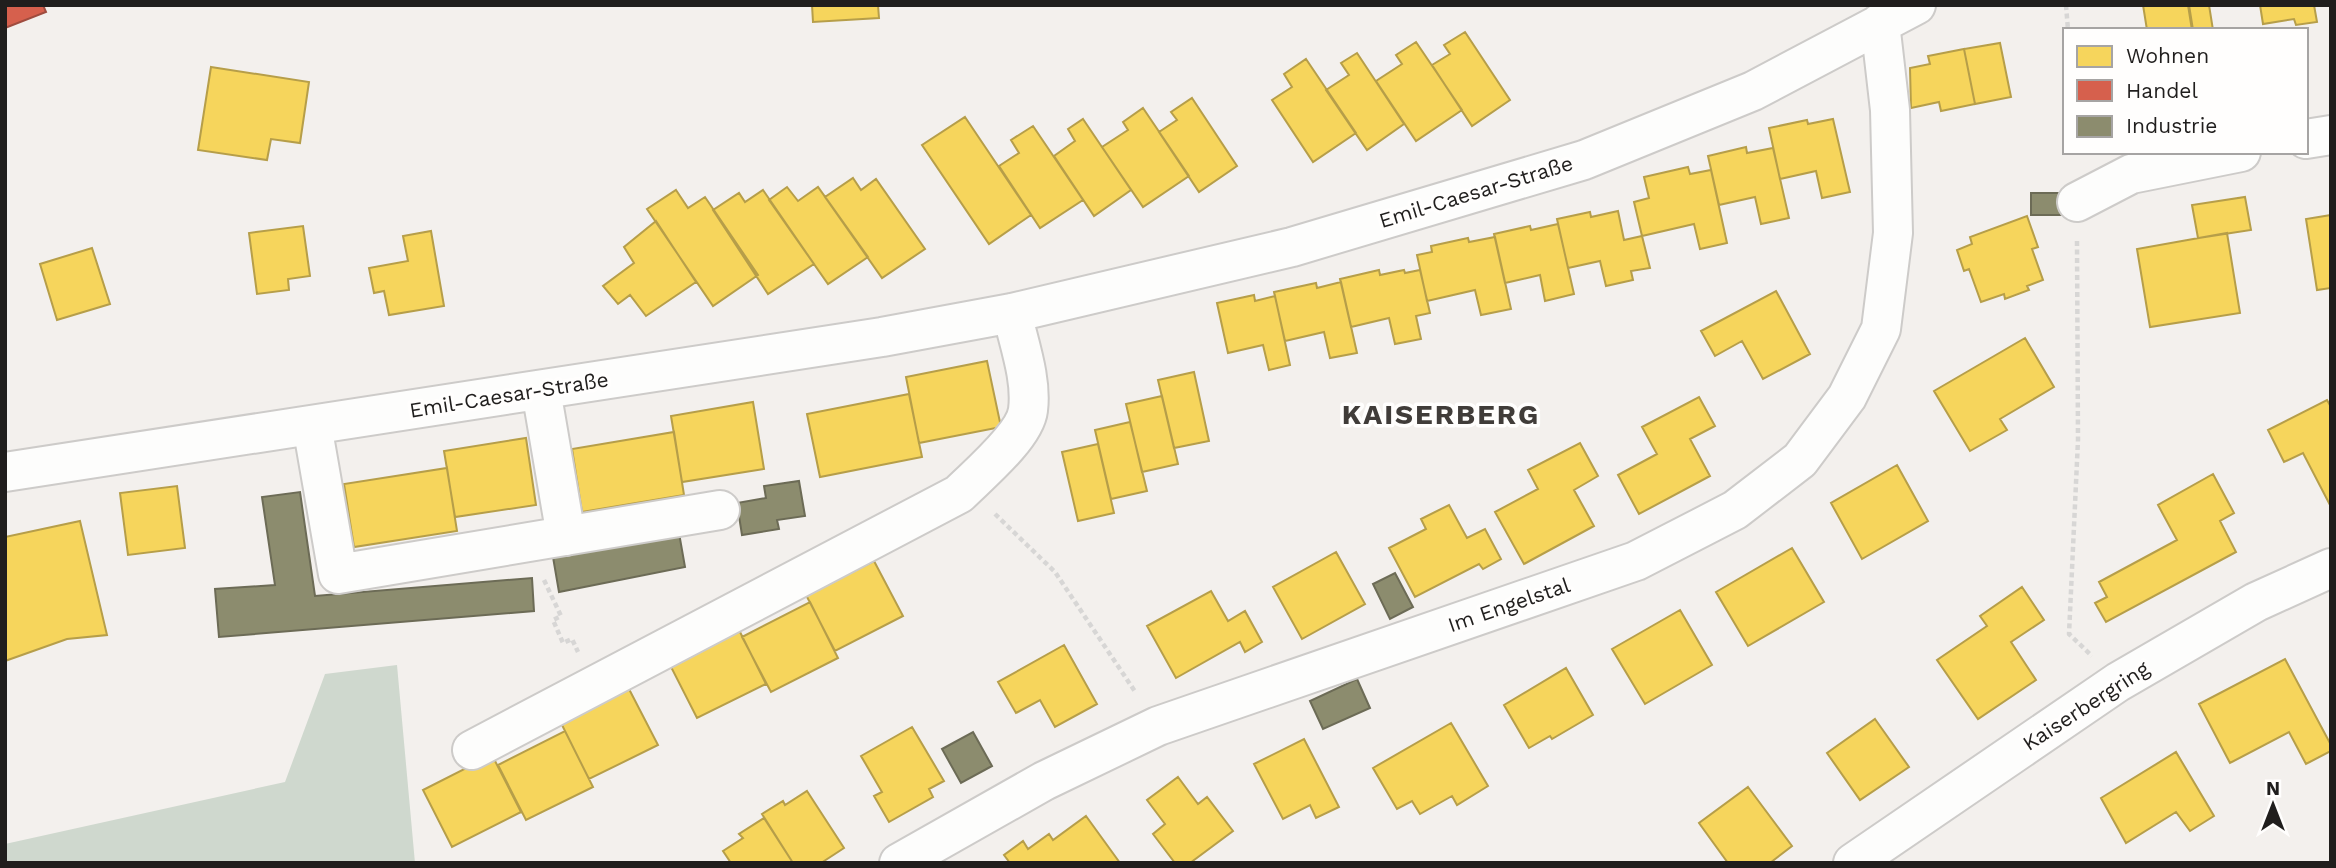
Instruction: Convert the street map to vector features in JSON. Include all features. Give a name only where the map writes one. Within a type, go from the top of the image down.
[{"type":"street","name":"Emil-Caesar-Straße","points":[[5,472],[883,337],[1012,313],[1293,247],[1584,160],[1753,91],[1916,5]]},
{"type":"street","name":"Im Engelstal","points":[[899,863],[1044,781],[1158,726],[1636,561],[1735,510],[1800,460],[1847,397],[1881,329],[1894,233],[1890,110],[1880,23]]},
{"type":"street","points":[[2308,139],[2331,135]]},
{"type":"street","points":[[2077,202],[2131,174],[2231,154]]},
{"type":"street","points":[[472,750],[959,494],[1013,441],[1028,414],[1029,387],[1012,313]]},
{"type":"street","points":[[541,390],[566,536]]},
{"type":"street","points":[[312,425],[338,575],[720,510]]},
{"type":"street","name":"Kaiserbergring","points":[[1853,863],[2118,682],[2256,602],[2331,568]]},
{"type":"path","points":[[2066,5],[2068,28]]},
{"type":"path","points":[[2069,634],[2078,440],[2077,202]]},
{"type":"path","points":[[985,504],[1055,572],[1158,726]]},
{"type":"path","points":[[544,579],[561,616],[553,620],[563,643],[572,639],[594,686]]},
{"type":"shaded area","points":[[397,665],[415,863],[5,863],[5,844],[285,782],[325,674]]},
{"type":"building: Wohnen","points":[[812,5],[878,5],[879,18],[813,22]]},
{"type":"building: Wohnen","points":[[2143,5],[2188,5],[2192,28],[2147,28]]},
{"type":"building: Wohnen","points":[[2189,5],[2209,5],[2213,28],[2193,28]]},
{"type":"building: Wohnen","points":[[2260,5],[2314,5],[2317,22],[2296,25],[2294,19],[2263,24]]},
{"type":"building: Wohnen","points":[[1465,32],[1510,100],[1472,126],[1432,65],[1450,54],[1444,45]]},
{"type":"building: Wohnen","points":[[1416,42],[1462,110],[1416,141],[1376,81],[1402,64],[1396,55]]},
{"type":"building: Wohnen","points":[[2000,43],[2011,97],[1975,104],[1964,49]]},
{"type":"building: Wohnen","points":[[1964,49],[1975,104],[1941,111],[1939,102],[1911,108],[1910,68],[1930,64],[1928,56]]},
{"type":"building: Wohnen","points":[[1357,53],[1404,124],[1367,150],[1326,90],[1349,75],[1341,63]]},
{"type":"building: Wohnen","points":[[1306,59],[1356,133],[1313,162],[1272,100],[1292,87],[1284,74]]},
{"type":"building: Wohnen","points":[[211,67],[309,82],[300,143],[271,139],[267,160],[198,150]]},
{"type":"building: Wohnen","points":[[1192,98],[1237,166],[1199,192],[1159,132],[1177,120],[1171,112]]},
{"type":"building: Wohnen","points":[[1143,108],[1189,176],[1143,207],[1102,147],[1128,130],[1123,122]]},
{"type":"building: Wohnen","points":[[965,117],[1031,215],[989,244],[922,145]]},
{"type":"building: Wohnen","points":[[1083,119],[1131,190],[1094,216],[1054,156],[1075,141],[1068,129]]},
{"type":"building: Wohnen","points":[[1833,119],[1850,192],[1822,198],[1816,171],[1780,179],[1769,128],[1807,120],[1808,124]]},
{"type":"building: Wohnen","points":[[1033,126],[1083,200],[1040,228],[999,166],[1019,153],[1011,140]]},
{"type":"building: Wohnen","points":[[1746,147],[1747,153],[1773,148],[1789,218],[1761,224],[1755,197],[1719,205],[1708,156]]},
{"type":"building: Wohnen","points":[[1688,167],[1690,174],[1711,170],[1727,243],[1700,249],[1694,224],[1642,236],[1634,202],[1649,198],[1644,177]]},
{"type":"building: Wohnen","points":[[853,178],[861,190],[876,179],[925,249],[882,278],[825,197]]},
{"type":"building: Wohnen","points":[[787,187],[798,201],[818,187],[868,257],[828,284],[769,200]]},
{"type":"building: Wohnen","points":[[676,190],[688,208],[705,197],[758,275],[713,306],[647,209]]},
{"type":"building: Wohnen","points":[[763,190],[814,264],[768,294],[713,210],[739,193],[745,202]]},
{"type":"building: Wohnen","points":[[2245,197],[2251,230],[2198,238],[2192,205]]},
{"type":"building: Wohnen","points":[[1618,211],[1624,240],[1642,236],[1650,268],[1631,271],[1633,280],[1606,286],[1600,261],[1568,268],[1557,219],[1590,212],[1591,217]]},
{"type":"building: Wohnen","points":[[2331,215],[2331,288],[2317,290],[2306,219]]},
{"type":"building: Wohnen","points":[[2027,216],[2038,247],[2032,249],[2043,280],[2027,286],[2029,290],[2005,299],[2004,294],[1981,302],[1969,269],[1964,271],[1957,250],[1972,244],[1970,237]]},
{"type":"building: Wohnen","points":[[656,221],[696,282],[646,316],[630,295],[618,304],[603,286],[634,263],[624,247]]},
{"type":"building: Wohnen","points":[[1558,224],[1574,294],[1545,301],[1540,275],[1505,283],[1494,234],[1530,226],[1531,230]]},
{"type":"building: Wohnen","points":[[303,226],[310,276],[288,279],[289,290],[257,294],[249,233]]},
{"type":"building: Wohnen","points":[[431,231],[444,306],[389,315],[384,291],[374,293],[369,268],[408,261],[403,236]]},
{"type":"building: Wohnen","points":[[2227,233],[2240,313],[2150,327],[2137,249]]},
{"type":"building: Wohnen","points":[[1495,237],[1511,309],[1481,315],[1475,290],[1427,301],[1417,255],[1432,252],[1431,246],[1468,238],[1469,242]]},
{"type":"building: Wohnen","points":[[92,248],[110,304],[57,320],[40,264]]},
{"type":"building: Wohnen","points":[[1379,270],[1380,275],[1420,270],[1430,313],[1416,316],[1421,339],[1395,344],[1389,318],[1351,327],[1340,279]]},
{"type":"building: Wohnen","points":[[1341,282],[1357,353],[1330,358],[1324,332],[1285,341],[1274,292],[1316,283],[1317,288]]},
{"type":"building: Wohnen","points":[[1776,291],[1810,354],[1763,379],[1742,341],[1715,356],[1701,331]]},
{"type":"building: Wohnen","points":[[1254,295],[1255,301],[1275,296],[1290,365],[1269,370],[1263,345],[1228,353],[1217,303]]},
{"type":"building: Wohnen","points":[[2025,338],[2054,387],[2000,419],[2007,430],[1970,451],[1934,391]]},
{"type":"building: Wohnen","points":[[987,361],[1001,427],[919,443],[906,377]]},
{"type":"building: Wohnen","points":[[1194,372],[1209,441],[1174,448],[1158,380]]},
{"type":"building: Wohnen","points":[[909,394],[922,457],[820,477],[807,414]]},
{"type":"building: Wohnen","points":[[1162,396],[1178,464],[1142,472],[1126,404]]},
{"type":"building: Wohnen","points":[[1699,397],[1715,426],[1690,439],[1710,476],[1639,514],[1618,475],[1657,454],[1642,427]]},
{"type":"building: Wohnen","points":[[2327,400],[2331,407],[2330,505],[2303,453],[2284,462],[2268,430]]},
{"type":"building: Wohnen","points":[[753,402],[764,469],[682,482],[671,416]]},
{"type":"building: Wohnen","points":[[1130,422],[1147,491],[1111,499],[1095,430]]},
{"type":"building: Wohnen","points":[[674,432],[684,495],[582,512],[572,449]]},
{"type":"building: Wohnen","points":[[526,438],[536,505],[455,517],[444,451]]},
{"type":"building: Wohnen","points":[[1580,443],[1598,476],[1574,490],[1594,526],[1524,564],[1495,512],[1538,489],[1528,470]]},
{"type":"building: Wohnen","points":[[1098,444],[1114,513],[1078,521],[1062,452]]},
{"type":"building: Wohnen","points":[[1897,465],[1928,521],[1862,559],[1831,503]]},
{"type":"building: Wohnen","points":[[447,468],[457,531],[354,547],[344,484]]},
{"type":"building: Wohnen","points":[[2213,474],[2234,513],[2220,521],[2236,552],[2106,622],[2095,603],[2107,597],[2099,582],[2177,540],[2158,505]]},
{"type":"building: Wohnen","points":[[177,486],[185,548],[128,555],[120,493]]},
{"type":"building: Wohnen","points":[[1449,505],[1467,538],[1485,529],[1501,559],[1483,569],[1479,564],[1415,597],[1389,548],[1426,529],[1421,519]]},
{"type":"building: Wohnen","points":[[80,521],[107,635],[67,639],[5,661],[5,537]]},
{"type":"building: Wohnen","points":[[1792,548],[1824,602],[1748,646],[1716,592]]},
{"type":"building: Wohnen","points":[[1336,552],[1365,604],[1302,639],[1273,587]]},
{"type":"building: Wohnen","points":[[874,561],[903,616],[835,651],[806,595]]},
{"type":"building: Wohnen","points":[[2022,587],[2044,620],[2011,642],[2036,680],[1978,719],[1937,660],[1987,626],[1980,616]]},
{"type":"building: Wohnen","points":[[1211,591],[1228,621],[1245,611],[1262,642],[1245,652],[1240,642],[1176,678],[1147,626]]},
{"type":"building: Wohnen","points":[[810,602],[838,658],[771,692],[742,637]]},
{"type":"building: Wohnen","points":[[1680,610],[1712,665],[1645,704],[1612,649]]},
{"type":"building: Wohnen","points":[[737,626],[766,684],[697,718],[668,661]]},
{"type":"building: Wohnen","points":[[1064,645],[1097,704],[1055,727],[1040,700],[1016,713],[998,682]]},
{"type":"building: Wohnen","points":[[2285,659],[2331,745],[2331,751],[2306,764],[2289,732],[2230,763],[2199,704]]},
{"type":"building: Wohnen","points":[[1566,668],[1593,715],[1552,739],[1550,736],[1529,748],[1504,705]]},
{"type":"building: Wohnen","points":[[629,689],[658,745],[589,779],[561,723]]},
{"type":"building: Wohnen","points":[[1875,719],[1909,767],[1860,800],[1827,753]]},
{"type":"building: Wohnen","points":[[1451,723],[1488,786],[1457,805],[1452,796],[1420,814],[1412,801],[1397,809],[1373,768]]},
{"type":"building: Wohnen","points":[[912,727],[944,781],[929,789],[933,797],[889,822],[874,796],[882,792],[861,756]]},
{"type":"building: Wohnen","points":[[565,731],[593,787],[526,820],[498,765]]},
{"type":"building: Wohnen","points":[[1304,739],[1339,807],[1316,818],[1310,805],[1283,819],[1254,764]]},
{"type":"building: Wohnen","points":[[2176,752],[2214,816],[2190,831],[2176,812],[2126,843],[2101,798]]},
{"type":"building: Wohnen","points":[[492,755],[521,812],[452,847],[423,790]]},
{"type":"building: Wohnen","points":[[1178,777],[1198,804],[1207,797],[1233,831],[1190,863],[1175,863],[1153,834],[1165,824],[1147,800]]},
{"type":"building: Wohnen","points":[[1748,787],[1792,846],[1770,863],[1728,863],[1699,823]]},
{"type":"building: Wohnen","points":[[807,791],[844,848],[821,863],[793,863],[762,814],[783,801],[785,805]]},
{"type":"building: Wohnen","points":[[1086,816],[1120,863],[1010,863],[1004,855],[1023,841],[1028,849],[1049,834],[1053,840]]},
{"type":"building: Wohnen","points":[[764,818],[793,863],[731,863],[723,851],[743,838],[739,834]]},
{"type":"building: Handel","points":[[5,5],[43,5],[46,12],[5,28]]},
{"type":"building: Industrie","points":[[2031,193],[2061,193],[2061,215],[2031,215]]},
{"type":"building: Industrie","points":[[799,481],[805,516],[777,520],[779,529],[742,535],[737,503],[766,498],[764,486]]},
{"type":"building: Industrie","points":[[300,492],[315,596],[532,578],[534,611],[219,637],[215,589],[275,585],[262,497]]},
{"type":"building: Industrie","points":[[679,533],[685,567],[559,592],[553,557]]},
{"type":"building: Industrie","points":[[1395,573],[1413,607],[1390,619],[1373,584]]},
{"type":"building: Industrie","points":[[1357,679],[1370,708],[1323,729],[1310,701]]},
{"type":"building: Industrie","points":[[973,732],[992,766],[961,783],[942,749]]},
{"type":"district","name":"KAISERBERG","points":[[1441,414]]}]
